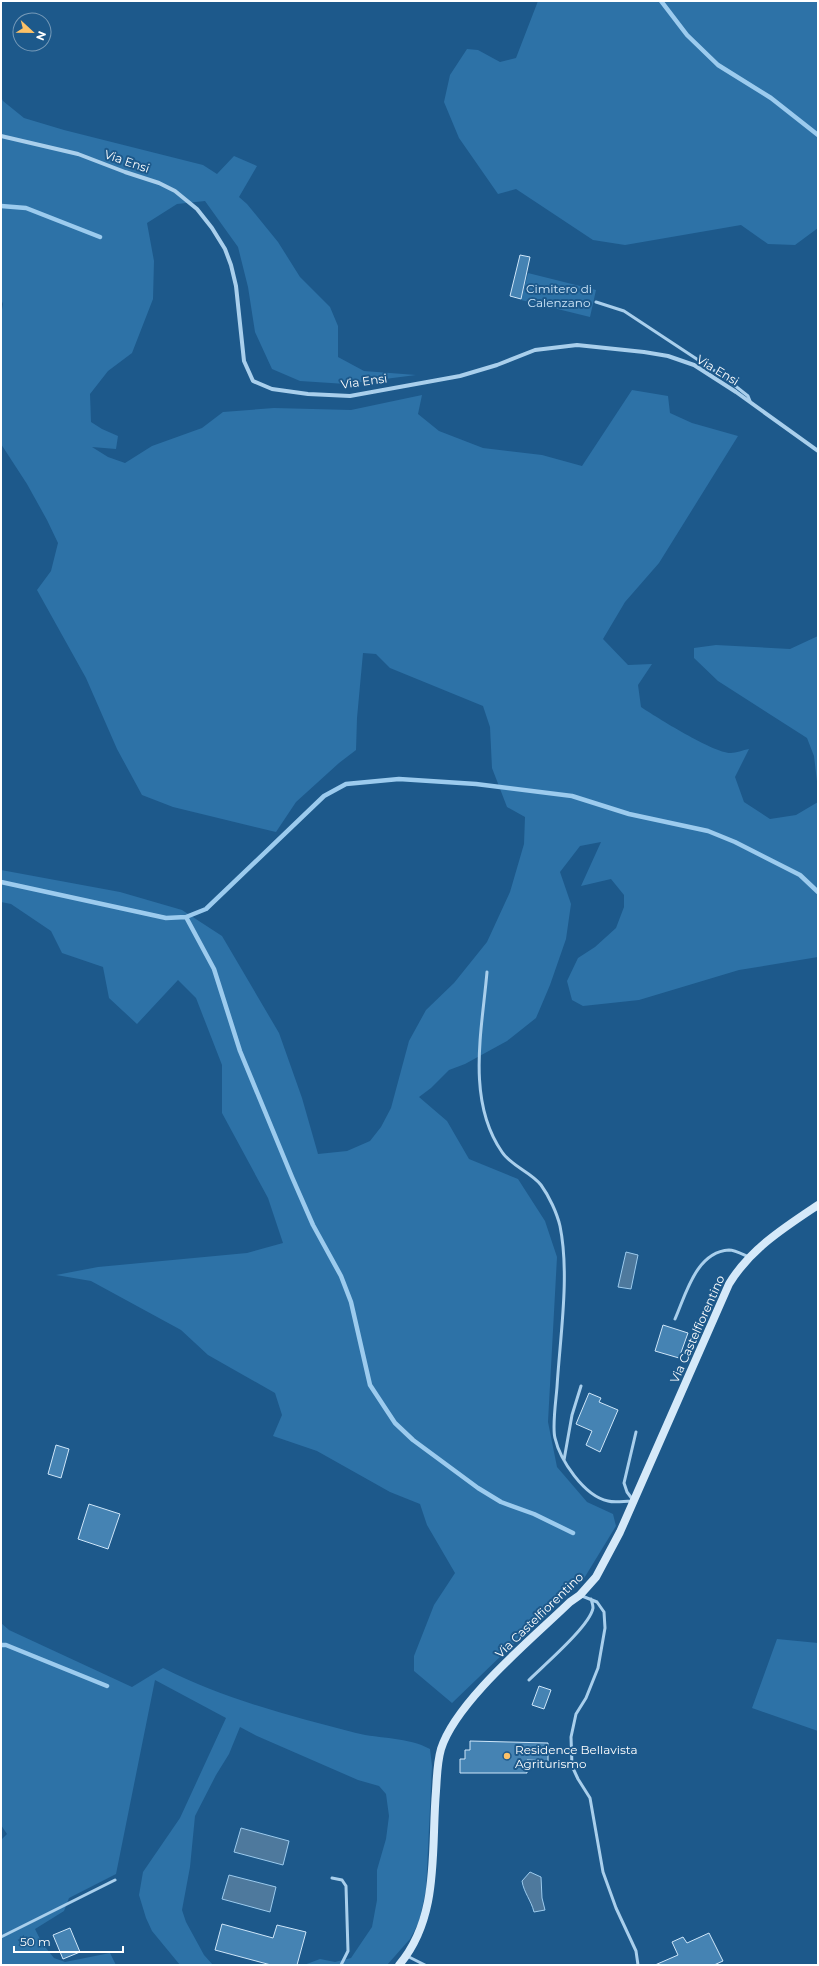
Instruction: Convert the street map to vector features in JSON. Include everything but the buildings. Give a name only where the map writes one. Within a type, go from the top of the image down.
[{"type":"street","name":"Via Ensi","points":[[1,136],[78,154],[159,183],[175,191],[197,209],[212,228],[225,249],[231,265],[236,286],[244,361],[253,381],[272,389],[308,394],[350,396],[460,376],[497,365],[535,350],[577,346],[668,356],[694,365],[751,403],[818,451]]},
{"type":"street","name":"Via Castelfiorentino","points":[[399,1965],[407,1956],[422,1927],[430,1888],[438,1762],[448,1734],[471,1700],[570,1602],[580,1595],[596,1577],[634,1502],[738,1269],[749,1257],[775,1236],[818,1205]]},
{"type":"lane","points":[[596,302],[624,311],[724,377],[748,396],[751,403]]},
{"type":"lane","points":[[487,972],[479,1065],[482,1105],[489,1129],[502,1153],[520,1169],[541,1184],[552,1205],[559,1224],[563,1248],[555,1438],[564,1460],[576,1479],[591,1493],[607,1501],[634,1502]]},
{"type":"lane","points":[[675,1319],[697,1268],[711,1255],[730,1250],[749,1257]]},
{"type":"lane","points":[[564,1460],[572,1415],[580,1386]]},
{"type":"lane","points":[[634,1502],[627,1492],[624,1482],[636,1432]]},
{"type":"lane","points":[[580,1595],[597,1602],[604,1612],[604,1628],[598,1668],[586,1698],[576,1714],[572,1737],[572,1766],[590,1798],[594,1812],[603,1872],[616,1908],[636,1951],[638,1965]]},
{"type":"lane","points":[[529,1680],[579,1631],[591,1613],[593,1607],[592,1599]]},
{"type":"lane","points":[[332,1878],[342,1880],[346,1886],[348,1951],[341,1965]]},
{"type":"lane","points":[[1,1937],[115,1880]]},
{"type":"lane","points":[[407,1956],[425,1965]]},
{"type":"green space","points":[[538,1],[818,1],[818,228],[795,245],[768,244],[741,225],[625,245],[593,240],[516,189],[498,194],[459,138],[444,102],[450,75],[467,49],[478,50],[500,62],[516,58]]},
{"type":"green space","points":[[1,97],[3,101],[24,118],[64,130],[203,165],[217,174],[234,156],[257,166],[239,197],[247,204],[278,242],[300,277],[330,307],[338,326],[338,357],[364,371],[416,375],[346,384],[300,381],[272,369],[255,332],[248,287],[238,247],[205,201],[177,204],[147,223],[154,261],[153,299],[132,353],[108,371],[90,394],[91,422],[118,436],[116,449],[92,447],[108,457],[125,463],[152,446],[202,428],[223,412],[274,408],[351,410],[422,395],[418,414],[439,431],[483,448],[542,455],[582,466],[632,390],[668,396],[670,413],[692,423],[738,436],[659,563],[625,602],[603,639],[628,665],[652,664],[638,685],[641,707],[659,719],[712,748],[731,753],[749,749],[735,777],[744,802],[770,819],[796,815],[818,802],[818,957],[739,970],[639,1000],[583,1006],[572,1000],[567,981],[578,958],[595,947],[616,928],[624,907],[624,895],[611,879],[581,886],[601,842],[580,846],[560,872],[571,904],[566,939],[550,985],[536,1018],[507,1041],[465,1064],[449,1070],[431,1088],[419,1097],[447,1121],[469,1159],[518,1179],[545,1221],[557,1257],[548,1422],[557,1467],[587,1502],[613,1514],[616,1526],[583,1580],[554,1605],[452,1703],[414,1671],[414,1656],[434,1605],[455,1573],[427,1525],[420,1504],[390,1492],[317,1451],[273,1436],[282,1415],[275,1393],[208,1355],[181,1330],[91,1281],[56,1275],[98,1267],[247,1253],[283,1243],[268,1198],[222,1113],[222,1065],[196,998],[178,980],[137,1024],[109,998],[103,967],[62,953],[51,931],[11,904],[1,902],[1,870],[120,892],[182,910],[222,936],[279,1033],[302,1098],[318,1154],[347,1151],[370,1141],[381,1127],[391,1108],[409,1041],[426,1010],[454,983],[487,942],[510,892],[524,844],[525,817],[507,807],[492,768],[490,727],[483,706],[390,668],[376,654],[363,653],[357,718],[356,750],[339,763],[296,802],[276,832],[173,807],[142,795],[117,749],[86,678],[37,590],[51,571],[58,543],[27,484],[1,444],[1,315],[3,304],[1,299]]},
{"type":"green space","name":"Cimitero di Calenzano","points":[[528,273],[596,290],[590,317],[521,300]]},
{"type":"green space","points":[[818,636],[818,790],[814,756],[807,738],[718,681],[694,658],[694,648],[716,645],[790,649]]},
{"type":"green space","points":[[1,1623],[9,1630],[132,1687],[163,1668],[210,1689],[258,1706],[356,1733],[413,1742],[430,1749],[432,1766],[426,1890],[419,1922],[410,1939],[387,1965],[304,1965],[320,1959],[335,1962],[351,1958],[372,1927],[377,1900],[377,1870],[386,1839],[389,1816],[386,1794],[379,1786],[358,1780],[257,1736],[240,1727],[229,1754],[216,1775],[195,1816],[190,1867],[182,1910],[186,1922],[204,1955],[213,1965],[180,1965],[152,1931],[146,1918],[139,1895],[143,1872],[180,1818],[226,1718],[155,1680],[116,1874],[69,1898],[64,1911],[35,1929],[42,1943],[54,1958],[65,1962],[110,1953],[116,1965],[1,1965],[1,1840],[7,1834],[1,1825]]},
{"type":"green space","points":[[777,1639],[818,1643],[818,1731],[752,1708]]},
{"type":"shaded area","points":[[626,1252],[638,1255],[631,1289],[618,1287]]},
{"type":"shaded area","points":[[241,1828],[289,1841],[283,1865],[234,1852]]},
{"type":"shaded area","points":[[530,1872],[541,1877],[542,1898],[545,1910],[534,1912],[524,1889],[522,1881]]},
{"type":"shaded area","points":[[229,1875],[276,1887],[270,1912],[222,1899]]},
{"type":"waterway","points":[[661,1],[687,35],[718,65],[771,98],[818,135]]},
{"type":"waterway","points":[[1,206],[26,208],[100,237]]},
{"type":"waterway","points":[[1,882],[166,918],[186,917],[206,909],[324,796],[346,784],[399,779],[476,784],[572,796],[629,814],[708,831],[735,842],[800,875],[818,892]]},
{"type":"waterway","points":[[186,917],[214,969],[240,1051],[292,1177],[313,1225],[341,1276],[351,1302],[370,1385],[395,1423],[413,1440],[478,1488],[501,1502],[534,1514],[573,1533]]},
{"type":"waterway","points":[[1,1645],[6,1645],[107,1686]]},
{"type":"place","name":"Residence Bellavista Agriturismo","points":[[507,1756]]}]
